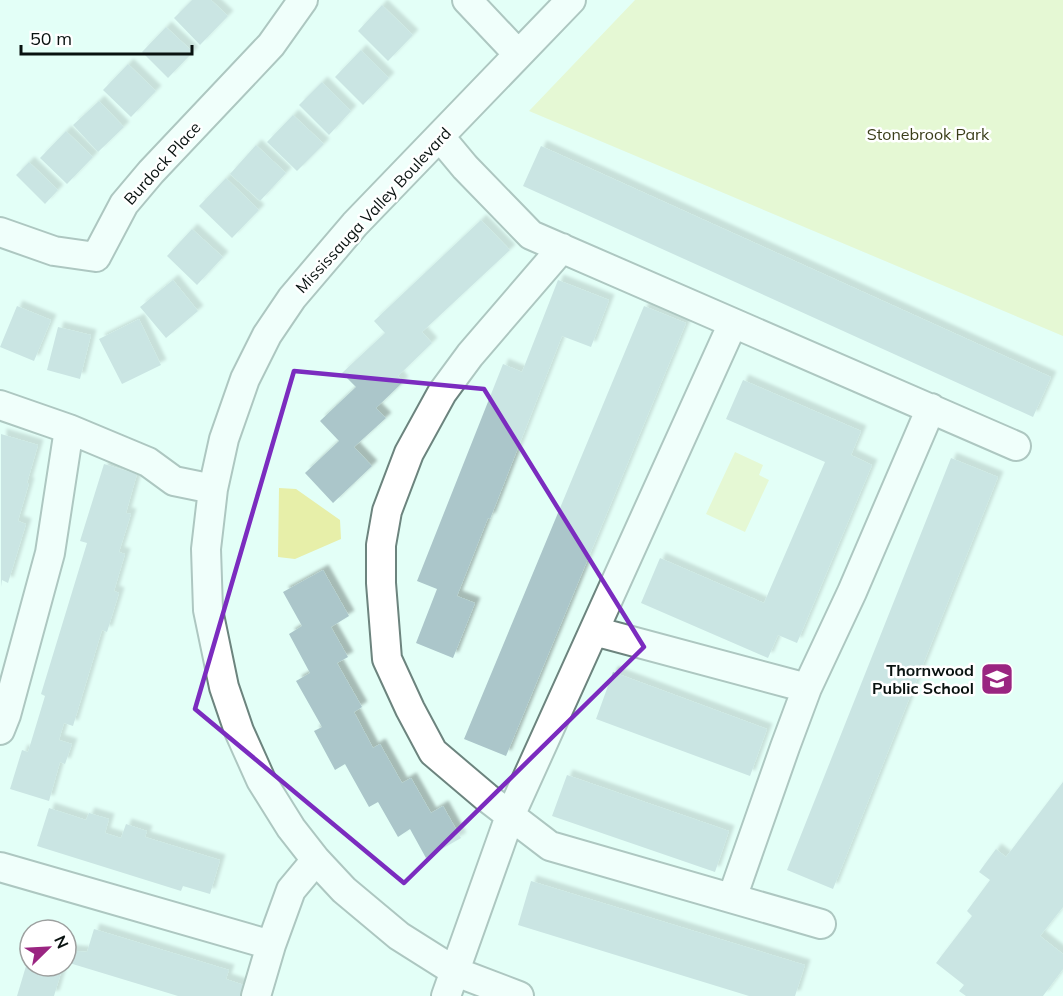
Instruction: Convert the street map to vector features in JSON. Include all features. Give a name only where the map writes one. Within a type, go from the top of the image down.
[{"type":"street","name":"Burdock Place","points":[[0,232],[54,251],[96,257],[124,204],[151,172],[271,45],[303,0]]},
{"type":"street","points":[[467,0],[518,54]]},
{"type":"street","name":"Mississauga Valley Boulevard","points":[[519,996],[451,984],[344,890],[291,828],[261,780],[239,731],[224,687],[208,610],[206,549],[213,489],[224,439],[245,379],[267,335],[292,298],[355,224],[571,0]]},
{"type":"street","points":[[440,137],[465,167],[531,235],[1016,446]]},
{"type":"street","points":[[562,248],[470,355],[442,393],[410,453],[387,512],[381,544],[381,583],[387,659],[433,752],[550,846],[821,924]]},
{"type":"street","points":[[451,984],[510,816],[733,323]]},
{"type":"street","points":[[0,405],[69,429],[148,462],[174,481],[213,489]]},
{"type":"street","points":[[732,898],[807,688],[852,592],[931,408]]},
{"type":"street","points":[[0,730],[6,716],[50,553],[69,429]]},
{"type":"street","points":[[594,632],[807,688]]},
{"type":"street","points":[[256,996],[291,890],[316,860]]},
{"type":"street","points":[[0,867],[271,945]]},
{"type":"highlighted area","points":[[294,371],[484,389],[644,647],[404,883],[195,709]]},
{"type":"green space","name":"Stonebrook Park","points":[[635,0],[1063,0],[1063,336],[529,111]]},
{"type":"green space","points":[[735,452],[763,465],[759,475],[769,480],[745,532],[706,514]]},
{"type":"green space","points":[[279,488],[296,489],[340,520],[341,539],[295,559],[278,557]]},
{"type":"building","points":[[192,0],[211,0],[228,16],[200,45],[174,18]]},
{"type":"building","points":[[382,5],[413,35],[388,61],[358,31]]},
{"type":"building","points":[[166,27],[193,52],[168,78],[142,52]]},
{"type":"building","points":[[361,50],[389,78],[363,105],[335,77]]},
{"type":"building","points":[[128,64],[156,91],[131,117],[103,90]]},
{"type":"building","points":[[322,82],[351,111],[329,135],[299,105]]},
{"type":"building","points":[[99,101],[124,127],[98,152],[73,125]]},
{"type":"building","points":[[293,115],[324,144],[297,171],[267,142]]},
{"type":"building","points":[[66,131],[93,157],[67,184],[40,158]]},
{"type":"building","points":[[256,145],[286,173],[260,201],[230,174]]},
{"type":"building","points":[[541,146],[1051,377],[1033,417],[523,186]]},
{"type":"building","points":[[29,162],[58,190],[45,204],[16,175]]},
{"type":"building","points":[[226,178],[259,210],[232,238],[199,206]]},
{"type":"building","points":[[481,220],[510,250],[422,332],[432,343],[398,376],[403,382],[376,408],[386,418],[354,447],[372,466],[333,503],[305,473],[339,441],[320,421],[356,387],[342,373],[385,333],[374,321]]},
{"type":"building","points":[[192,229],[223,257],[197,285],[167,256]]},
{"type":"building","points":[[173,280],[198,311],[166,338],[140,307]]},
{"type":"building","points":[[558,280],[609,300],[591,347],[562,336],[457,596],[475,603],[453,658],[416,643],[437,589],[417,581],[503,364],[522,372]]},
{"type":"building","points":[[17,306],[51,320],[34,361],[0,347]]},
{"type":"building","points":[[644,306],[686,323],[506,756],[464,739]]},
{"type":"building","points":[[139,319],[161,365],[122,384],[99,339]]},
{"type":"building","points":[[58,327],[91,335],[80,379],[47,370]]},
{"type":"building","points":[[743,380],[861,431],[851,455],[872,465],[797,643],[778,635],[768,658],[641,603],[660,558],[764,603],[825,462],[726,419]]},
{"type":"building","points":[[1,434],[38,445],[18,521],[26,524],[8,583],[2,580],[1,587]]},
{"type":"building","points":[[951,458],[998,477],[833,889],[787,870]]},
{"type":"building","points":[[104,464],[137,474],[126,513],[131,514],[119,552],[125,554],[114,591],[119,593],[107,632],[102,630],[73,726],[64,723],[59,740],[72,744],[65,764],[60,762],[49,801],[10,789],[22,750],[28,752],[45,696],[41,694],[87,543],[80,541]]},
{"type":"building","points":[[323,570],[349,616],[331,627],[348,657],[337,663],[362,707],[354,712],[373,748],[380,744],[402,783],[411,778],[431,813],[443,806],[461,838],[426,858],[410,829],[398,837],[378,802],[369,807],[345,764],[335,770],[314,731],[322,727],[296,681],[310,673],[289,634],[302,626],[283,592]]},
{"type":"building","points":[[613,672],[767,729],[750,776],[596,719]]},
{"type":"building","points":[[567,775],[729,831],[715,872],[552,816]]},
{"type":"building","points":[[1063,782],[1063,907],[1040,936],[1063,954],[1063,969],[1043,996],[966,996],[959,991],[964,985],[936,963],[972,916],[967,911],[990,880],[979,872],[996,849],[1006,857]]},
{"type":"building","points":[[49,808],[86,820],[89,813],[109,819],[105,833],[121,838],[126,824],[147,831],[145,837],[220,860],[210,894],[183,886],[181,891],[37,846]]},
{"type":"building","points":[[531,881],[805,965],[795,996],[749,996],[518,925]]},
{"type":"building","points":[[94,929],[229,970],[226,979],[244,985],[241,996],[178,996],[78,966],[78,951],[87,952]]},
{"type":"building","points":[[22,978],[59,978],[54,996],[17,996]]},
{"type":"place","name":"Thornwood Public School","points":[[997,679]]}]
